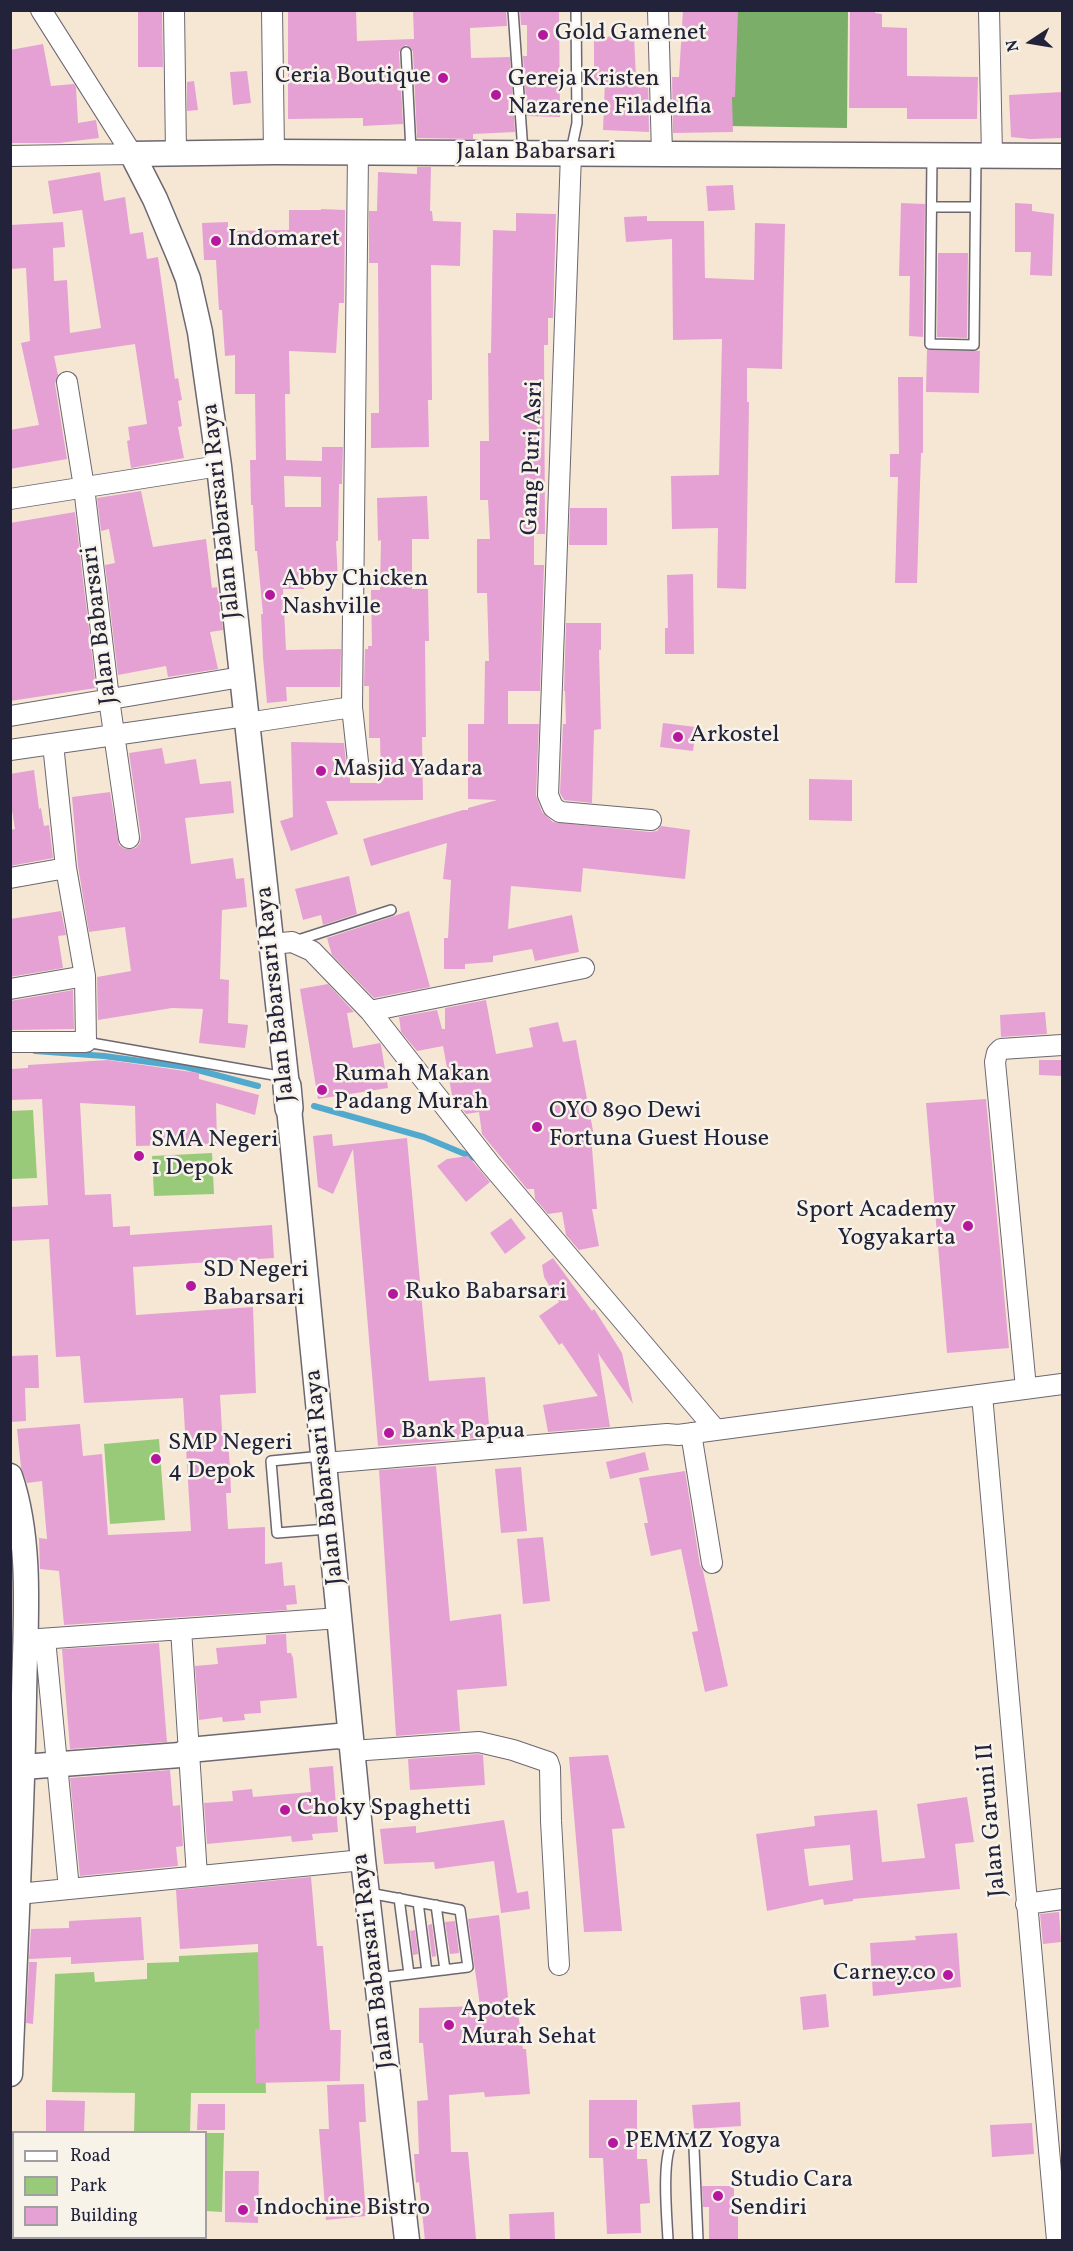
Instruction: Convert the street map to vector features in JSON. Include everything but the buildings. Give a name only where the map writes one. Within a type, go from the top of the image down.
[{"type":"street","points":[[41,10],[132,154]]},
{"type":"street","points":[[174,10],[176,153]]},
{"type":"street","points":[[272,10],[274,152]]},
{"type":"street","points":[[658,10],[662,154]]},
{"type":"street","points":[[984,156],[989,10]]},
{"type":"street","name":"Jalan Babarsari","points":[[10,156],[274,152],[1062,156]]},
{"type":"street","points":[[358,153],[352,707],[358,762]]},
{"type":"street","name":"Jalan Babarsari Raya","points":[[132,154],[156,199],[188,279],[200,332],[219,466],[246,719],[282,943],[288,1091],[366,1892],[407,2241]]},
{"type":"street","name":"Gang Puri Asri","points":[[570,154],[548,795],[553,807],[560,812],[651,820]]},
{"type":"street","name":"Jalan Babarsari","points":[[67,382],[84,487],[109,699],[129,838]]},
{"type":"street","points":[[10,500],[219,466]]},
{"type":"street","points":[[10,716],[241,677]]},
{"type":"street","points":[[10,750],[352,707]]},
{"type":"street","points":[[10,1042],[86,1042],[85,976],[66,868],[53,744]]},
{"type":"street","points":[[10,878],[66,868]]},
{"type":"street","points":[[282,943],[312,951],[370,1011],[490,1164],[716,1430]]},
{"type":"street","points":[[370,1011],[584,968]]},
{"type":"street","points":[[10,989],[85,976]]},
{"type":"street","points":[[1026,1388],[995,1062],[1001,1048],[1062,1045]]},
{"type":"street","points":[[324,1460],[691,1433],[1062,1384]]},
{"type":"street","name":"Jalan Garuni II","points":[[982,1395],[1058,2241]]},
{"type":"street","points":[[691,1433],[712,1563]]},
{"type":"street","points":[[10,1476],[21,1513],[35,1640],[57,1764],[69,1889]]},
{"type":"street","points":[[35,1640],[340,1618]]},
{"type":"street","points":[[181,1629],[186,1755],[197,1876]]},
{"type":"street","points":[[10,2074],[23,1767],[35,1640]]},
{"type":"street","points":[[23,1767],[339,1744],[479,1742],[548,1762],[559,1965]]},
{"type":"street","points":[[18,1894],[363,1860]]},
{"type":"street","points":[[1026,1904],[1062,1899]]},
{"type":"lane","points":[[513,10],[523,154]]},
{"type":"lane","name":"Gang Puri Asri","points":[[570,154],[578,123],[576,10]]},
{"type":"lane","points":[[406,52],[411,153]]},
{"type":"lane","points":[[932,156],[930,344],[974,345],[975,207],[984,156]]},
{"type":"lane","points":[[932,207],[975,207]]},
{"type":"lane","points":[[282,943],[391,910]]},
{"type":"lane","points":[[86,1042],[288,1091]]},
{"type":"lane","points":[[324,1460],[271,1461],[277,1533],[331,1528]]},
{"type":"lane","points":[[366,1892],[460,1910],[468,1967],[376,1978]]},
{"type":"lane","points":[[399,1898],[409,1974]]},
{"type":"lane","points":[[418,1902],[428,1972]]},
{"type":"lane","points":[[436,1905],[445,1970]]},
{"type":"lane","points":[[668,2241],[666,2160],[668,2147],[673,2140],[681,2139],[688,2139],[694,2148],[698,2241]]},
{"type":"green space","points":[[728,11],[848,11],[847,128],[728,126]]},
{"type":"green space","points":[[33,1110],[37,1178],[11,1179],[11,1111]]},
{"type":"green space","points":[[212,1153],[214,1194],[154,1196],[152,1156]]},
{"type":"green space","points":[[159,1439],[165,1520],[110,1524],[104,1444]]},
{"type":"green space","points":[[261,1952],[266,2093],[191,2093],[190,2131],[134,2131],[135,2093],[52,2092],[55,1974],[94,1972],[95,1982],[147,1979],[147,1963],[179,1962],[179,1956]]},
{"type":"green space","points":[[207,2133],[224,2133],[222,2212],[207,2211]]},
{"type":"waterway","points":[[35,1051],[104,1056],[186,1067],[258,1086]]},
{"type":"waterway","points":[[314,1106],[424,1137],[479,1160]]},
{"type":"place","name":"Gold Gamenet","points":[[543,35]]},
{"type":"place","name":"Ceria Boutique","points":[[443,78]]},
{"type":"place","name":"Gereja Kristen Nazarene Filadelfia","points":[[496,95]]},
{"type":"place","name":"Indomaret","points":[[216,241]]},
{"type":"place","name":"Abby Chicken Nashville","points":[[270,595]]},
{"type":"place","name":"Arkostel","points":[[678,737]]},
{"type":"place","name":"Masjid Yadara","points":[[321,771]]},
{"type":"place","name":"Rumah Makan Padang Murah","points":[[322,1090]]},
{"type":"place","name":"OYO 890 Dewi Fortuna Guest House","points":[[537,1127]]},
{"type":"place","name":"SMA Negeri 1 Depok","points":[[139,1156]]},
{"type":"place","name":"Sport Academy Yogyakarta","points":[[968,1226]]},
{"type":"place","name":"SD Negeri Babarsari","points":[[191,1286]]},
{"type":"place","name":"Ruko Babarsari","points":[[393,1294]]},
{"type":"place","name":"Bank Papua","points":[[389,1433]]},
{"type":"place","name":"SMP Negeri 4 Depok","points":[[156,1459]]},
{"type":"place","name":"Choky Spaghetti","points":[[285,1810]]},
{"type":"place","name":"Carney.co","points":[[948,1975]]},
{"type":"place","name":"Apotek Murah Sehat","points":[[449,2025]]},
{"type":"place","name":"PEMMZ Yogya","points":[[613,2143]]},
{"type":"place","name":"Studio Cara Sendiri","points":[[718,2196]]},
{"type":"place","name":"Indochine Bistro","points":[[243,2210]]}]
